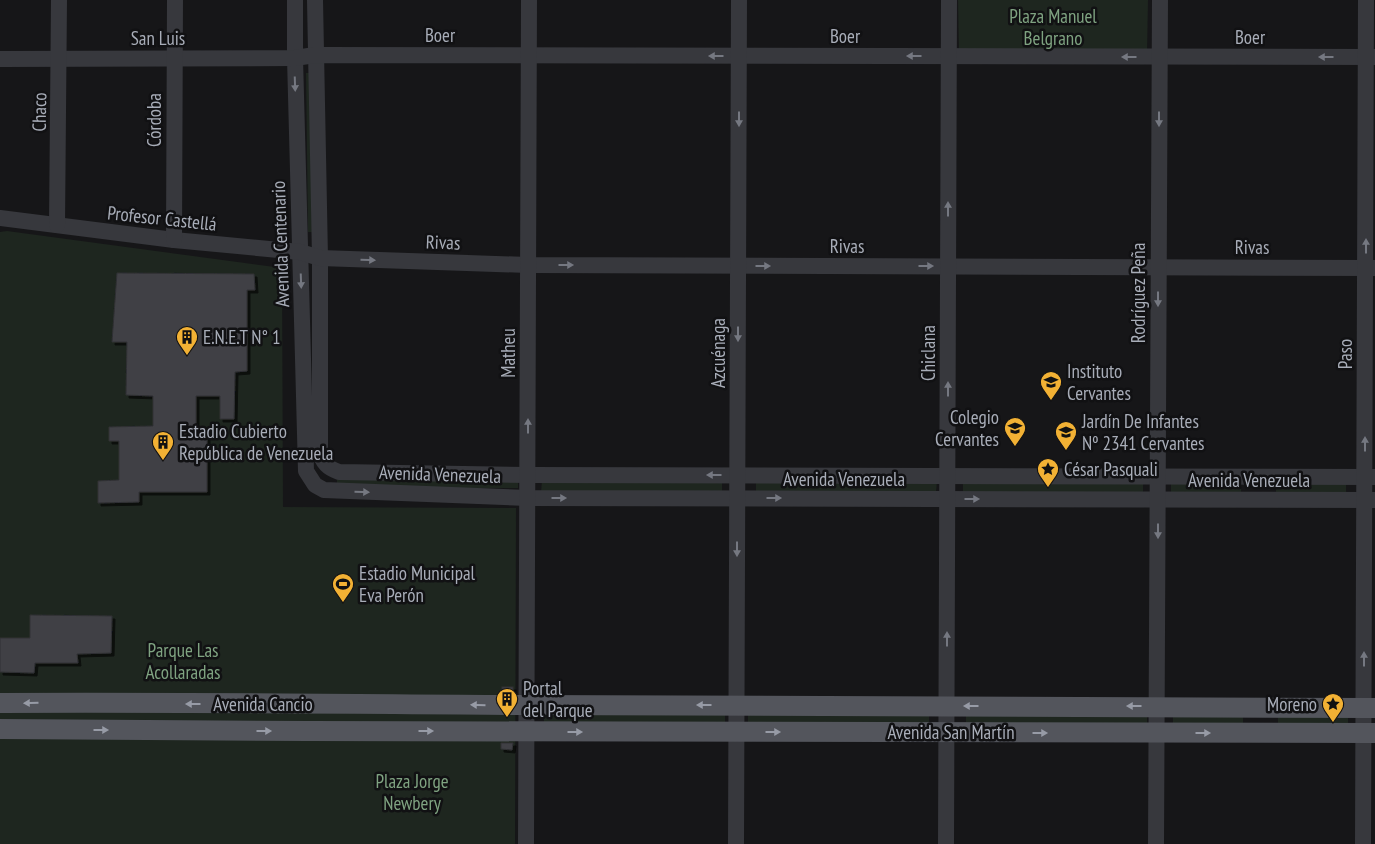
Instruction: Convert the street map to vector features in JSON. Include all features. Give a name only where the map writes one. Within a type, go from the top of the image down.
[{"type":"main road","points":[[78,703],[78,730]]},
{"type":"main road","name":"Avenida Cancio","points":[[0,704],[527,706]]},
{"type":"main road","name":"Avenida San Martín","points":[[527,706],[1369,708]]},
{"type":"main road","name":"Avenida Cancio","points":[[0,729],[527,731]]},
{"type":"main road","name":"Avenida San Martín","points":[[527,731],[1369,733]]},
{"type":"street","name":"Chaco","points":[[58,225],[59,0]]},
{"type":"street","name":"Córdoba","points":[[174,240],[175,0]]},
{"type":"street","name":"Avenida Centenario","points":[[295,0],[295,58],[310,255],[320,451],[326,465]]},
{"type":"street","name":"Avenida Centenario","points":[[313,482],[306,471],[315,0]]},
{"type":"street","name":"Matheu","points":[[526,844],[529,0]]},
{"type":"street","name":"Azcuénaga","points":[[736,844],[739,0]]},
{"type":"street","name":"Chiclana","points":[[946,844],[949,0]]},
{"type":"street","name":"Rodríguez Peña","points":[[1156,844],[1160,0]]},
{"type":"street","name":"Paso","points":[[1366,0],[1371,57],[1369,708]]},
{"type":"street","name":"San Luis","points":[[0,60],[295,58],[315,55]]},
{"type":"street","name":"Boer","points":[[315,55],[1371,57]]},
{"type":"street","name":"Profesor Castellá","points":[[0,218],[310,255]]},
{"type":"street","name":"Rivas","points":[[310,255],[528,265],[1370,268]]},
{"type":"street","name":"Avenida Venezuela","points":[[326,465],[339,472],[528,475],[1370,477]]},
{"type":"street","points":[[313,482],[326,465]]},
{"type":"street","name":"Avenida Venezuela","points":[[313,482],[324,490],[528,498],[1370,500]]},
{"type":"street","points":[[1363,844],[1369,708]]},
{"type":"green space","name":"Plaza Manuel Belgrano","points":[[958,0],[1148,0],[1147,54],[959,53]]},
{"type":"green space","points":[[306,73],[310,73],[312,232],[308,232]]},
{"type":"green space","name":"Parque Las Acollaradas","points":[[7,231],[282,268],[283,507],[516,508],[515,844],[0,844],[0,232]]},
{"type":"green space","points":[[518,476],[518,488],[337,488],[337,477]]},
{"type":"green space","points":[[722,480],[722,492],[541,492],[542,481]]},
{"type":"green space","points":[[756,481],[937,481],[936,492],[756,493]]},
{"type":"green space","points":[[963,482],[1143,482],[1143,493],[963,494]]},
{"type":"green space","points":[[1171,484],[1241,484],[1241,495],[1171,495]]},
{"type":"green space","points":[[1276,484],[1346,484],[1346,495],[1276,495]]},
{"type":"green space","points":[[1147,712],[1147,724],[966,724],[966,713]]},
{"type":"green space","points":[[544,713],[725,713],[725,724],[544,725]]},
{"type":"green space","points":[[748,713],[929,713],[929,724],[748,725]]},
{"type":"green space","points":[[1173,714],[1243,714],[1243,726],[1173,725]]},
{"type":"green space","points":[[1278,714],[1348,714],[1348,726],[1278,725]]},
{"type":"building","name":"E.N.E.T N° 1","points":[[117,273],[254,274],[255,290],[247,290],[247,371],[235,372],[234,419],[220,419],[220,396],[196,396],[196,431],[207,431],[207,492],[139,492],[139,502],[98,503],[98,481],[119,480],[119,441],[109,441],[109,427],[153,426],[153,396],[126,395],[127,342],[112,342]]},
{"type":"building","points":[[30,615],[112,616],[111,653],[77,654],[78,663],[35,663],[34,673],[0,672],[0,638],[30,638]]},
{"type":"building","points":[[502,687],[513,687],[513,693],[502,693]]},
{"type":"building","points":[[501,743],[513,743],[512,750],[501,749]]},
{"type":"place","name":"E.N.E.T N° 1","points":[[187,356]]},
{"type":"place","name":"Instituto Cervantes","points":[[1051,401]]},
{"type":"place","name":"Colegio Cervantes","points":[[1015,447]]},
{"type":"place","name":"Jardín De Infantes Nº 2341 Cervantes","points":[[1066,451]]},
{"type":"place","name":"Estadio Cubierto República de Venezuela","points":[[163,461]]},
{"type":"place","name":"César Pasquali","points":[[1048,488]]},
{"type":"place","name":"Estadio Municipal Eva Perón","points":[[343,603]]},
{"type":"place","name":"Portal del Parque","points":[[507,718]]},
{"type":"place","name":"Moreno","points":[[1333,723]]},
{"type":"park label","name":"Plaza Jorge Newbery","points":[[412,792]]}]
